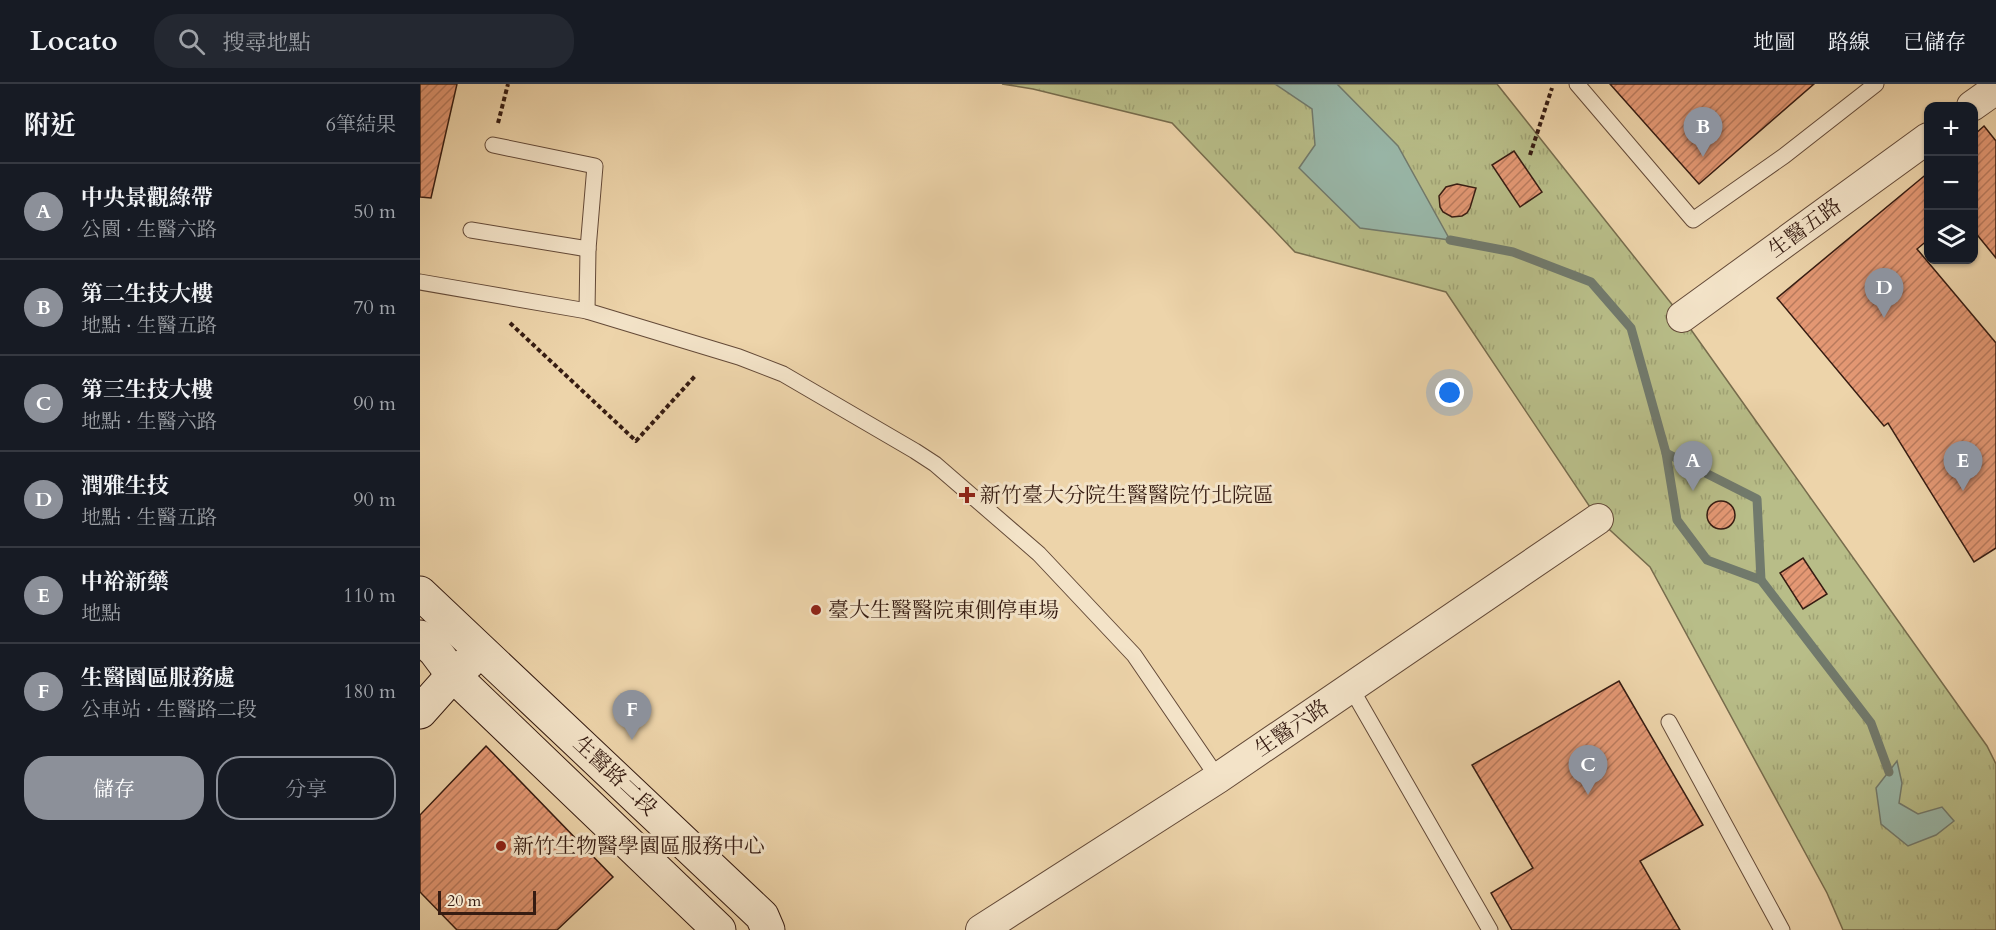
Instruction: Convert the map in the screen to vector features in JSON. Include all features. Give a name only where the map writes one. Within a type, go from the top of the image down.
[{"type":"street","points":[[1978,102],[1996,89]]},
{"type":"street","name":"生醫五路","points":[[1682,317],[1924,142]]},
{"type":"street","name":"生醫六路","points":[[981,930],[1218,778],[1599,519]]},
{"type":"street","name":"生醫路二段","points":[[420,593],[762,916],[768,930]]},
{"type":"street","points":[[420,712],[432,658],[456,626]]},
{"type":"street","points":[[432,658],[482,651]]},
{"type":"street","name":"生醫路二段","points":[[432,658],[719,930]]},
{"type":"lane","points":[[1577,84],[1693,220],[1784,156],[1876,84]]},
{"type":"lane","points":[[494,145],[595,166],[588,249],[587,311]]},
{"type":"lane","points":[[471,230],[588,249]]},
{"type":"lane","points":[[420,282],[587,311],[739,357],[783,374],[935,464],[1039,554],[1134,655],[1218,778]]},
{"type":"lane","points":[[1351,688],[1490,930]]},
{"type":"lane","points":[[1670,722],[1782,930]]},
{"type":"path","points":[[494,145],[508,84]]},
{"type":"path","points":[[1530,155],[1553,84]]},
{"type":"path","points":[[509,323],[636,441],[696,375]]},
{"type":"green space","points":[[1002,84],[1497,84],[1682,317],[1987,746],[1996,764],[1996,930],[1843,930],[1827,893],[1650,567],[1598,519],[1446,292],[1295,252],[1172,123],[1033,89]]},
{"type":"shaded area","points":[[1275,84],[1337,84],[1398,146],[1450,240],[1360,228],[1299,168],[1315,145],[1312,109]]},
{"type":"shaded area","points":[[1897,761],[1902,783],[1899,803],[1918,814],[1942,807],[1954,821],[1936,835],[1908,846],[1881,824],[1876,788]]},
{"type":"building","points":[[420,84],[457,84],[431,198],[420,197]]},
{"type":"building","points":[[1610,84],[1814,84],[1699,184]]},
{"type":"building","points":[[1984,126],[1996,141],[1996,258],[1978,236],[1978,131]]},
{"type":"building","points":[[1514,151],[1542,192],[1520,207],[1492,165]]},
{"type":"building","points":[[1924,176],[1924,243],[1917,249],[1924,257],[1924,264],[1930,264],[1996,343],[1996,548],[1974,562],[1888,423],[1884,426],[1777,298]]},
{"type":"building","points":[[1457,184],[1476,188],[1467,213],[1452,217],[1443,212],[1439,196],[1446,187]]},
{"type":"building","points":[[1721,501],[1731,505],[1735,515],[1731,525],[1721,529],[1711,525],[1707,515],[1711,505]]},
{"type":"building","points":[[1803,558],[1827,594],[1803,609],[1780,573]]},
{"type":"building","points":[[1619,681],[1703,825],[1640,861],[1680,930],[1512,930],[1491,893],[1533,868],[1472,765]]},
{"type":"building","name":"新竹生物醫學園區服務中心","points":[[486,746],[613,877],[557,930],[457,930],[420,892],[420,815]]},
{"type":"waterway","points":[[1450,240],[1513,252],[1591,282],[1631,328],[1666,453],[1677,520],[1707,560],[1761,580],[1871,723],[1889,772]]},
{"type":"waterway","points":[[1666,453],[1757,499],[1761,580]]},
{"type":"place","name":"第二生技大樓","points":[[1703,157]]},
{"type":"place","name":"潤雅生技","points":[[1884,318]]},
{"type":"place","name":"中央景觀綠帶","points":[[1693,491]]},
{"type":"place","name":"中裕新藥","points":[[1963,491]]},
{"type":"place","name":"新竹臺大分院生醫醫院竹北院區","points":[[967,495]]},
{"type":"place","name":"臺大生醫醫院東側停車場","points":[[816,610]]},
{"type":"place","name":"生醫園區服務處","points":[[632,740]]},
{"type":"place","name":"第三生技大樓","points":[[1588,795]]},
{"type":"place","name":"新竹生物醫學園區服務中心","points":[[501,846]]}]
